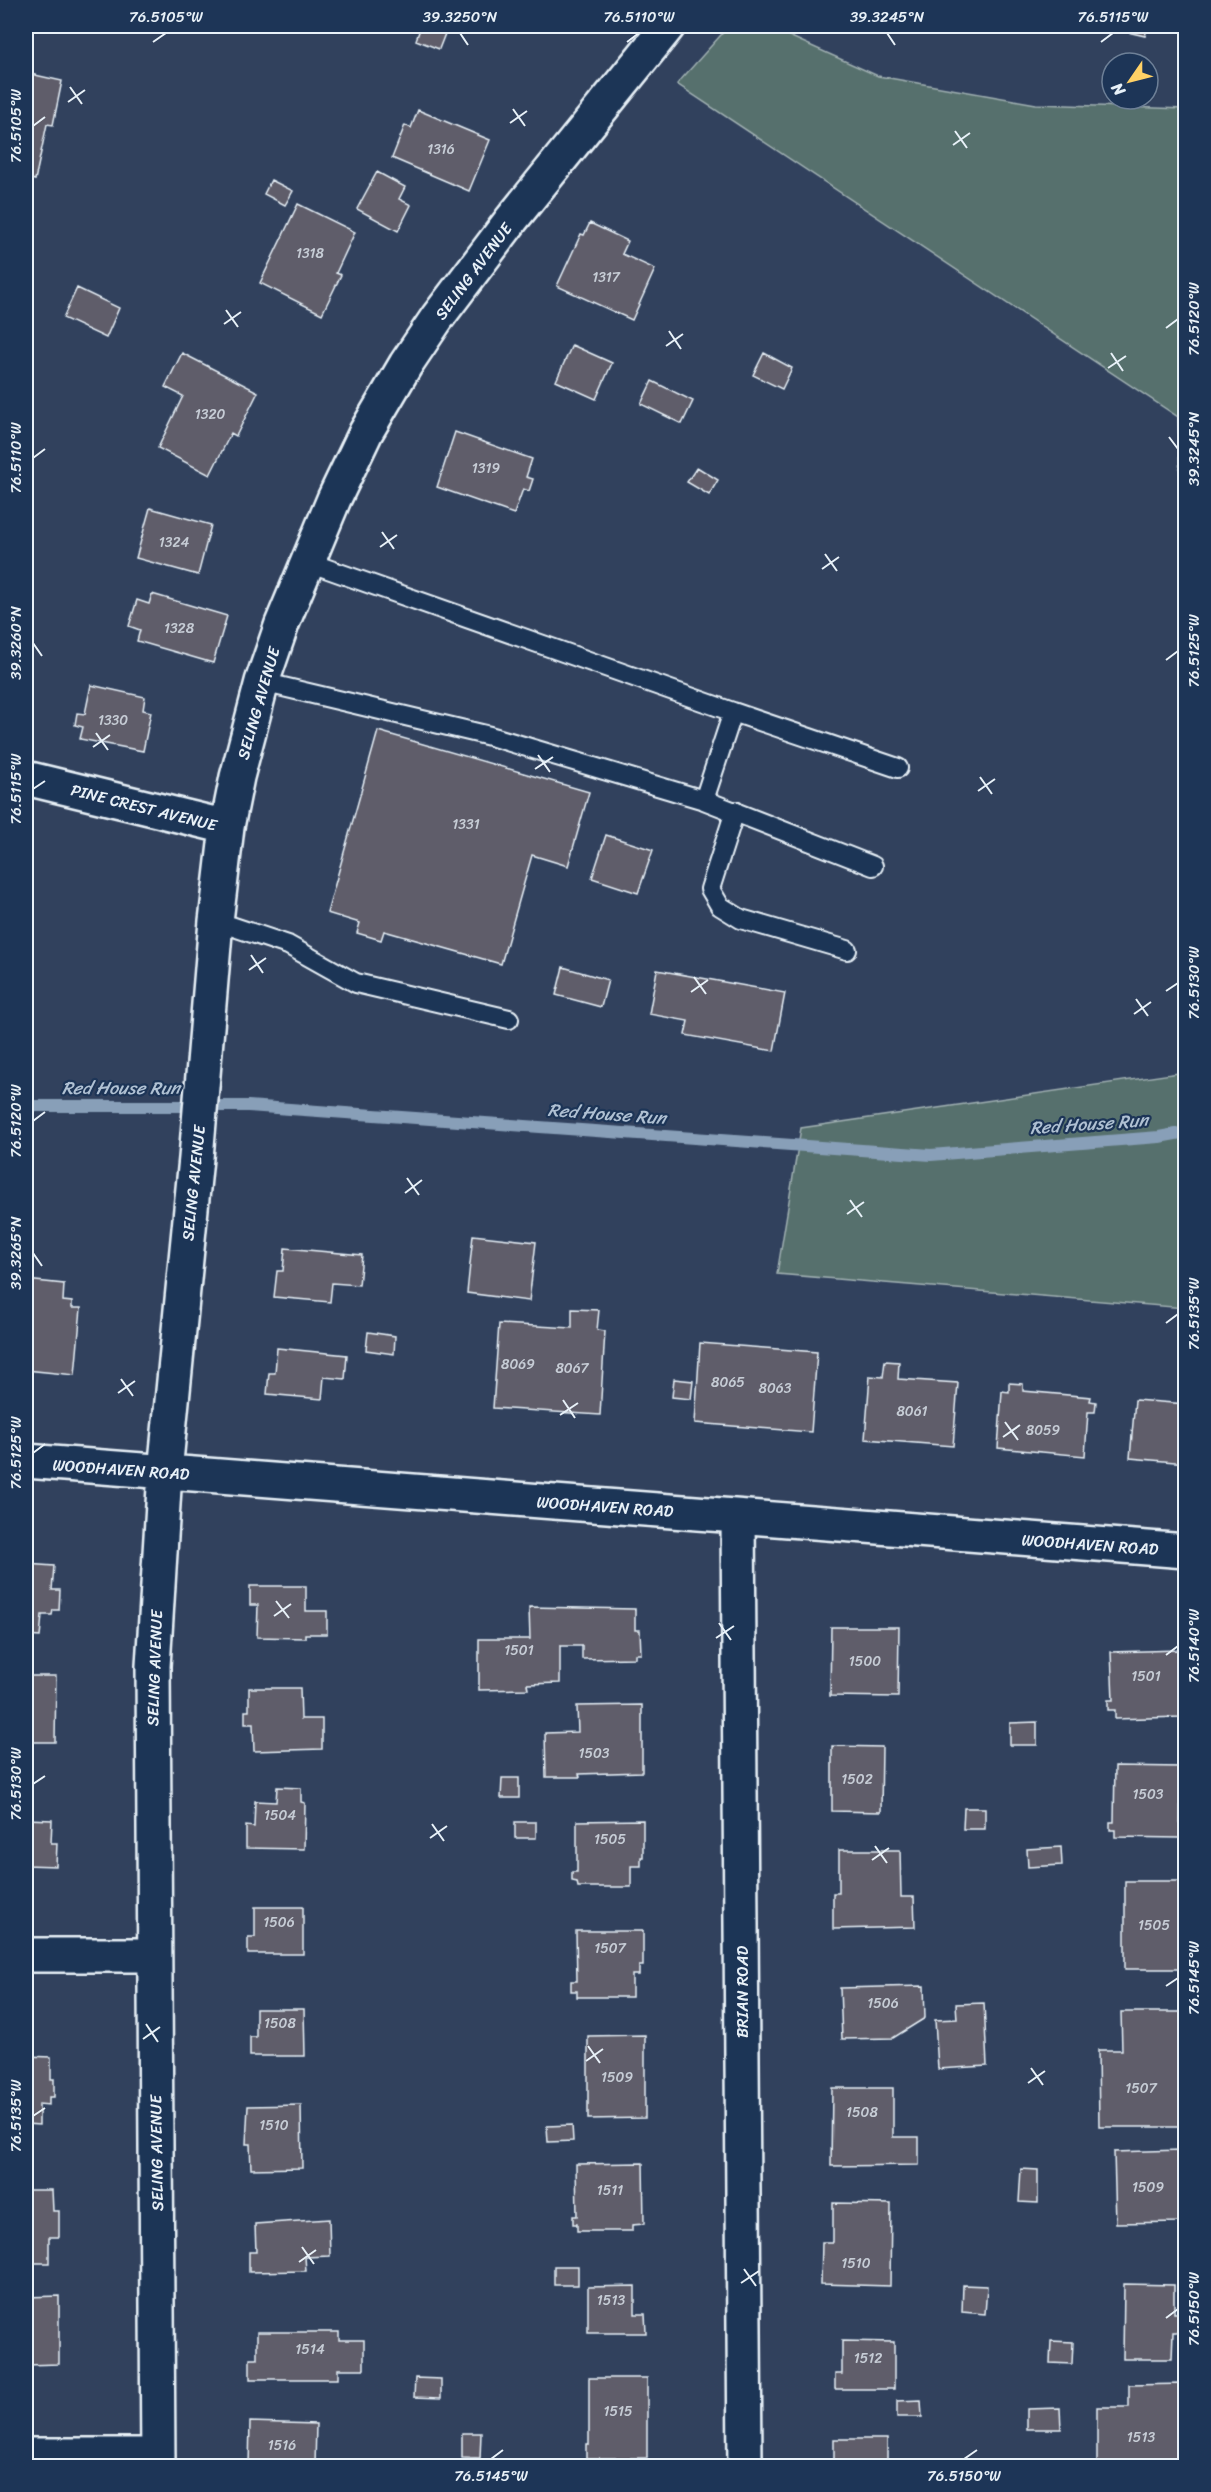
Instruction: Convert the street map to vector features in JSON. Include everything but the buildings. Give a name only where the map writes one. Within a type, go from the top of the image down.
[{"type":"street","name":"SELING AVENUE","points":[[158,2461],[153,1666],[165,1472],[196,1158],[216,921],[227,827],[237,777],[262,682],[282,624],[366,432],[406,364],[437,318],[512,219],[668,26]]},
{"type":"street","name":"PINE CREST AVENUE","points":[[26,778],[227,827]]},
{"type":"street","name":"WOODHAVEN ROAD","points":[[26,1461],[1185,1551]]},
{"type":"street","name":"BRIAN ROAD","points":[[738,1517],[745,2466]]},
{"type":"street","points":[[26,1955],[154,1955]]},
{"type":"street","points":[[26,2455],[158,2461]]},
{"type":"lane","points":[[308,562],[898,768]]},
{"type":"lane","points":[[262,682],[490,736],[704,800],[873,866]]},
{"type":"lane","points":[[704,800],[733,712]]},
{"type":"lane","points":[[735,811],[710,889],[720,906],[741,919],[847,950]]},
{"type":"lane","points":[[216,921],[288,945],[356,983],[509,1018]]},
{"type":"green space","points":[[729,26],[767,26],[878,76],[1036,104],[1100,106],[1100,111],[1185,109],[1185,652],[1178,417],[677,84]]},
{"type":"green space","points":[[1185,1072],[1185,1308],[777,1274],[801,1128]]},
{"type":"waterway","name":"Red House Run","points":[[26,1106],[248,1106],[931,1155],[1159,1137],[1186,1132]]}]
